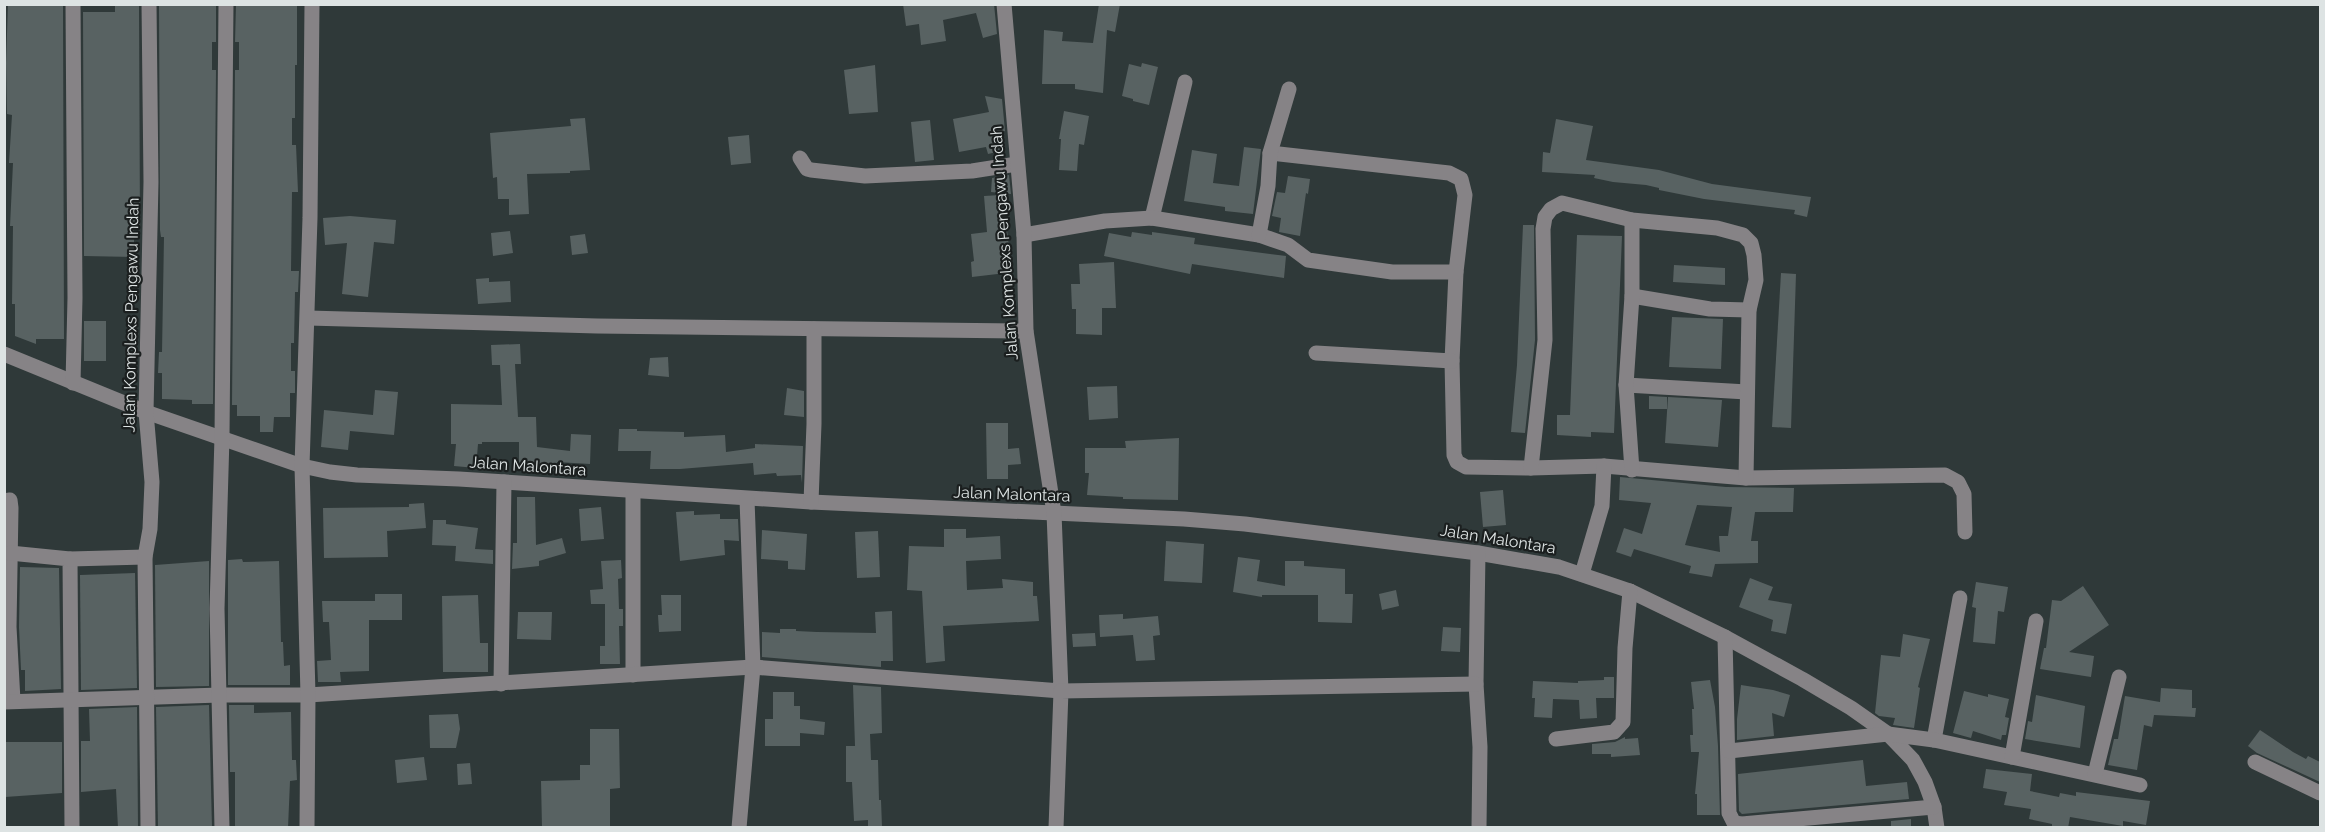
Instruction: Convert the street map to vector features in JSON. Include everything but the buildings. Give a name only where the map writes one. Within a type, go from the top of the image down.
[{"type":"street","points":[[73,4],[75,297],[73,383]]},
{"type":"street","name":"Jalan Komplexs Pengawu Indah","points":[[148,828],[145,557],[150,529],[152,482],[146,412],[151,182],[149,4]]},
{"type":"street","points":[[222,828],[217,609],[222,437],[226,4]]},
{"type":"street","points":[[308,828],[308,695],[302,466],[308,318],[312,4]]},
{"type":"street","name":"Jalan Komplexs Pengawu Indah","points":[[1004,4],[1024,235],[1026,332],[1054,513],[1061,691],[1056,828]]},
{"type":"street","points":[[1152,218],[1185,82]]},
{"type":"street","points":[[1259,235],[1268,186],[1270,153],[1289,89]]},
{"type":"street","points":[[1270,153],[1449,173],[1461,179],[1465,195],[1456,272],[1452,361],[1454,454],[1457,462],[1466,467],[1604,466],[1746,478],[1945,475],[1958,482],[1964,494],[1965,532]]},
{"type":"street","points":[[800,158],[807,169],[865,176],[972,171],[1017,165]]},
{"type":"street","points":[[1531,468],[1545,340],[1543,237],[1545,217],[1551,209],[1562,203],[1632,220],[1717,228],[1743,236],[1751,243],[1756,280],[1749,310],[1746,478]]},
{"type":"street","points":[[1024,235],[1105,221],[1152,218],[1259,235],[1288,245],[1308,260],[1392,272],[1456,272]]},
{"type":"street","points":[[1632,220],[1632,296],[1626,385],[1632,470]]},
{"type":"street","points":[[1632,296],[1710,309],[1749,310]]},
{"type":"street","points":[[308,318],[1026,332]]},
{"type":"street","points":[[811,502],[814,329]]},
{"type":"street","points":[[1316,353],[1452,361]]},
{"type":"street","name":"Jalan Malontara","points":[[4,354],[146,412],[302,466],[357,476],[747,499],[1184,519],[1245,524],[1478,553],[1559,567],[1630,591],[1725,637],[1851,708],[1888,734],[1913,760],[1925,782],[1934,807],[1937,828]]},
{"type":"street","points":[[1626,385],[1748,392]]},
{"type":"street","points":[[1582,574],[1602,506],[1604,466]]},
{"type":"street","points":[[501,684],[504,483]]},
{"type":"street","points":[[633,492],[633,675]]},
{"type":"street","points":[[739,828],[753,667],[747,499]]},
{"type":"street","points":[[7,500],[12,530],[9,701],[308,695],[753,667],[1061,691],[1476,684]]},
{"type":"street","points":[[10,553],[70,560],[145,557]]},
{"type":"street","points":[[1478,553],[1476,684],[1480,747],[1479,828]]},
{"type":"street","points":[[70,560],[72,828]]},
{"type":"street","points":[[1556,739],[1614,732],[1623,722],[1625,648],[1630,591]]},
{"type":"street","points":[[1934,740],[1960,598]]},
{"type":"street","points":[[2012,757],[2036,621]]},
{"type":"street","points":[[1725,637],[1729,813],[1734,823],[1934,807]]},
{"type":"street","points":[[2095,774],[2119,676]]},
{"type":"street","points":[[1729,751],[1888,734],[1934,740],[2140,784]]},
{"type":"street","points":[[2255,762],[2320,793]]}]
